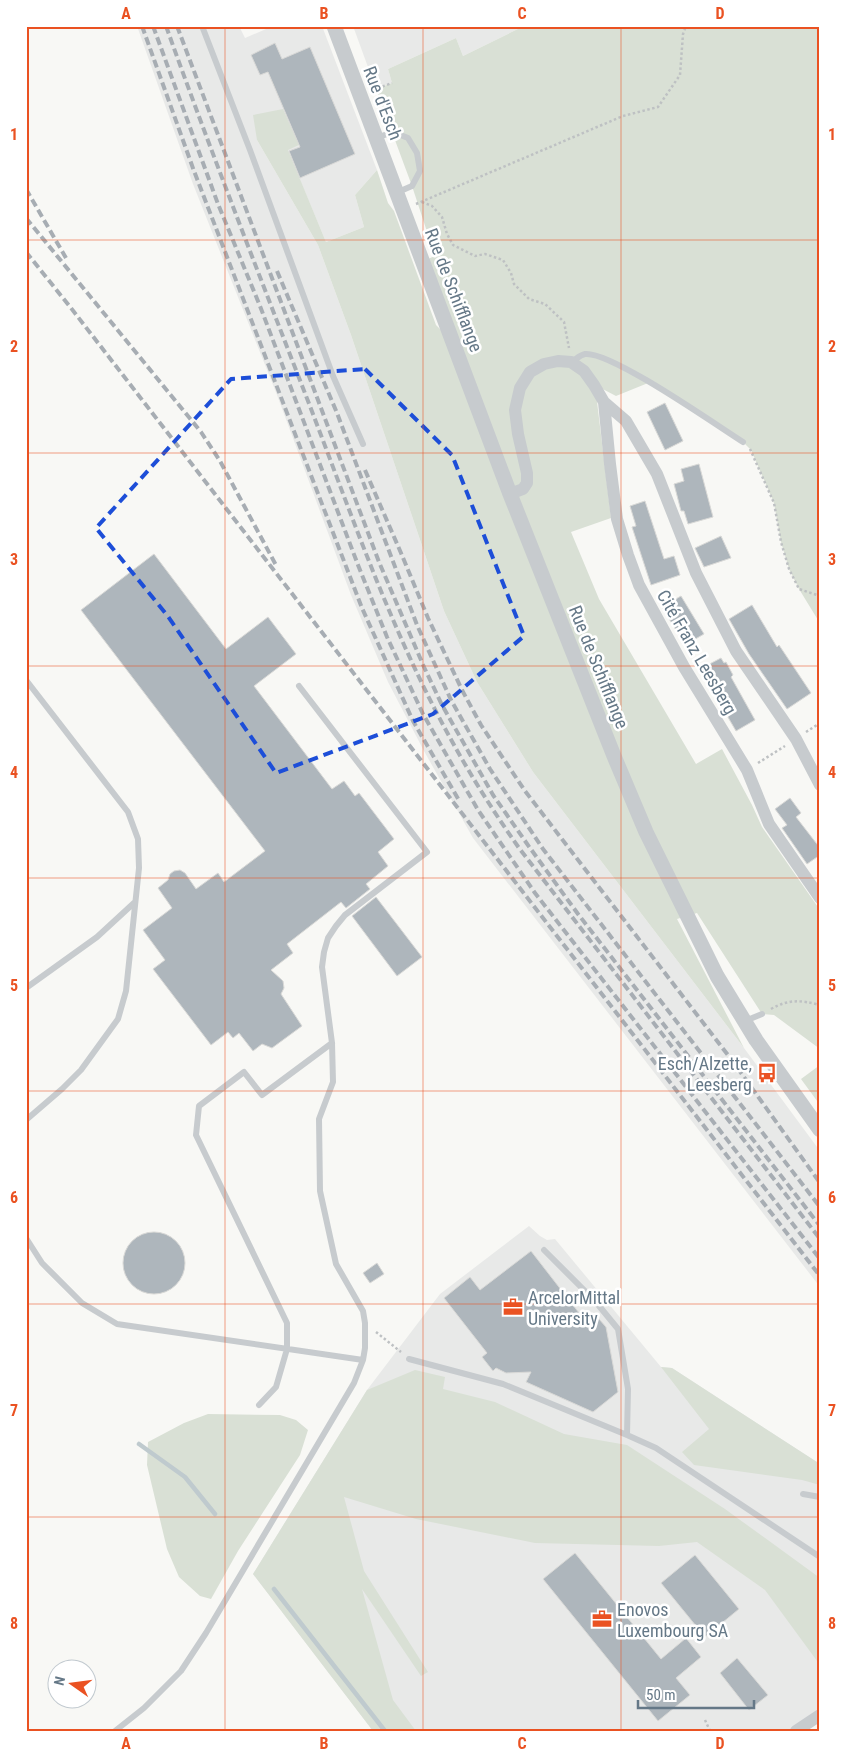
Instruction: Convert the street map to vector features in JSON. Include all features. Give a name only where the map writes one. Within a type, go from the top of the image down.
[{"type":"street","name":"Rue d'Esch","points":[[334,26],[396,192]]},
{"type":"street","name":"Rue de Schifflange","points":[[396,192],[510,494],[646,832],[712,967],[744,1022],[820,1130]]},
{"type":"street","points":[[510,494],[522,489],[527,483],[527,473],[514,410],[520,388],[530,372],[544,364],[558,361],[571,362]]},
{"type":"street","name":"Cité Franz Leesberg","points":[[571,362],[584,371],[604,402],[626,422],[657,474],[696,573],[736,650],[796,739],[820,785]]},
{"type":"street","name":"Cité Franz Leesberg","points":[[604,402],[617,519],[639,585],[684,667],[747,770],[769,824],[820,898]]},
{"type":"street","points":[[796,1731],[820,1715]]},
{"type":"lane","points":[[202,26],[334,376],[363,444]]},
{"type":"lane","points":[[376,138],[392,132],[408,138],[417,153],[420,171],[412,186],[396,192]]},
{"type":"lane","points":[[571,362],[584,354],[600,356],[631,371],[743,442]]},
{"type":"lane","points":[[26,680],[128,812],[138,839],[139,868],[126,991],[118,1019],[81,1070],[62,1090],[26,1120]]},
{"type":"lane","points":[[115,1731],[144,1708],[181,1672],[348,1394],[363,1360],[365,1323],[363,1311],[336,1264],[320,1191],[319,1119],[333,1082],[332,1042],[322,967],[328,938],[345,915],[427,852],[299,686]]},
{"type":"lane","points":[[26,988],[96,938],[136,902]]},
{"type":"lane","points":[[744,1022],[762,1014]]},
{"type":"lane","points":[[259,1405],[276,1387],[287,1349],[287,1323],[196,1135],[199,1106],[244,1072],[262,1095],[332,1042]]},
{"type":"lane","points":[[26,1238],[42,1263],[82,1303],[117,1324],[363,1360]]},
{"type":"lane","points":[[544,1250],[595,1301],[618,1329],[628,1389],[627,1435]]},
{"type":"lane","points":[[409,1359],[503,1384],[656,1448],[820,1557]]},
{"type":"lane","points":[[803,1494],[820,1497]]},
{"type":"path","points":[[571,362],[564,322],[545,304],[529,298],[514,284],[511,273],[503,260],[485,254],[475,256],[453,245],[447,234],[442,217],[432,206],[421,202],[623,116],[658,107],[680,75],[686,26]]},
{"type":"path","points":[[376,89],[392,83]]},
{"type":"path","points":[[743,442],[750,450],[774,503],[781,542],[789,569],[799,589],[820,596]]},
{"type":"path","points":[[747,770],[776,752]]},
{"type":"path","points":[[762,1014],[784,1001],[804,1001],[820,1005]]},
{"type":"path","points":[[365,1323],[409,1359]]},
{"type":"path","points":[[705,1720],[710,1731]]},
{"type":"highlighted area","points":[[365,369],[452,455],[524,636],[433,714],[276,773],[167,615],[96,528],[231,379]]},
{"type":"shaded area","points":[[137,26],[239,26],[245,38],[273,26],[322,26],[377,170],[355,195],[364,227],[326,242],[287,149],[298,145],[257,140],[318,245],[351,335],[444,611],[477,682],[533,772],[744,1048],[820,1151],[820,1287],[473,838],[424,751],[388,682],[351,595],[277,395],[193,184]]},
{"type":"shaded area","points":[[353,26],[524,26],[463,56],[456,38],[388,69],[392,83],[376,89]]},
{"type":"shaded area","points":[[524,26],[820,26],[820,620],[818,620],[799,589],[789,569],[781,542],[774,503],[751,450],[743,442],[653,381],[616,396],[595,385],[611,518],[571,532],[599,599],[696,764],[722,749],[762,827],[820,910],[820,1049],[774,1015],[762,1014],[697,913],[677,919],[744,1048],[533,772],[477,682],[444,611],[351,335],[318,245],[257,140],[253,115],[283,109],[299,145],[288,150],[326,242],[364,227],[355,195],[377,170],[436,325],[454,343],[423,261],[435,256],[412,186],[376,89],[392,83],[388,69],[456,38],[463,56]]},
{"type":"shaded area","points":[[820,1065],[820,1105],[801,1079]]},
{"type":"shaded area","points":[[529,1226],[547,1240],[555,1239],[661,1367],[672,1368],[820,1464],[820,1715],[796,1731],[373,1731],[253,1574],[367,1390],[440,1294]]},
{"type":"shaded area","points":[[661,1367],[672,1368],[820,1464],[820,1485],[802,1480],[694,1465],[682,1452],[709,1429]]},
{"type":"shaded area","points":[[415,1370],[445,1377],[443,1389],[495,1402],[564,1434],[627,1445],[725,1509],[820,1578],[820,1665],[765,1590],[697,1542],[659,1546],[535,1543],[416,1519],[344,1497],[364,1571],[428,1672],[421,1676],[362,1589],[393,1700],[416,1731],[373,1731],[253,1574],[367,1390]]},
{"type":"shaded area","points":[[208,1414],[280,1415],[296,1420],[308,1430],[300,1455],[238,1551],[211,1599],[200,1596],[179,1577],[167,1549],[147,1465],[148,1442],[184,1423]]},
{"type":"building","points":[[275,43],[282,59],[310,47],[355,154],[300,178],[289,151],[300,147],[268,72],[260,75],[251,55]]},
{"type":"building","points":[[665,403],[683,441],[665,450],[647,412]]},
{"type":"building","points":[[699,464],[713,517],[688,524],[684,511],[681,511],[674,484],[684,481],[681,469]]},
{"type":"building","points":[[645,501],[664,559],[674,556],[680,575],[651,585],[632,527],[636,526],[630,506]]},
{"type":"building","points":[[721,536],[731,558],[704,567],[695,548]]},
{"type":"building","points":[[154,554],[226,649],[268,617],[296,654],[254,686],[332,789],[344,781],[355,796],[359,793],[394,839],[378,852],[388,866],[366,884],[370,889],[346,908],[341,902],[287,944],[293,953],[271,970],[283,981],[284,988],[281,994],[302,1026],[272,1048],[262,1044],[253,1051],[239,1033],[233,1038],[228,1032],[211,1045],[153,969],[165,960],[143,930],[172,908],[158,888],[168,880],[170,874],[174,871],[180,870],[185,873],[196,889],[218,873],[224,882],[265,851],[81,610]]},
{"type":"building","points":[[681,596],[704,634],[685,645],[662,607]]},
{"type":"building","points":[[752,605],[777,647],[779,645],[811,693],[787,709],[749,654],[729,619]]},
{"type":"building","points":[[721,658],[724,663],[726,662],[733,675],[731,677],[755,720],[736,731],[700,669]]},
{"type":"building","points":[[790,798],[801,813],[796,817],[820,848],[820,855],[807,864],[782,828],[787,825],[775,809]]},
{"type":"building","points":[[376,897],[422,957],[397,976],[352,916]]},
{"type":"building","points":[[154,1232],[166,1234],[176,1241],[183,1251],[185,1263],[183,1275],[176,1285],[166,1292],[154,1294],[142,1292],[132,1285],[125,1275],[123,1263],[125,1251],[132,1241],[142,1234]]},
{"type":"building","name":"ArcelorMittal University","points":[[531,1251],[583,1318],[599,1319],[606,1327],[618,1392],[593,1412],[526,1382],[531,1372],[506,1373],[496,1368],[493,1371],[482,1357],[487,1353],[444,1298],[470,1277],[480,1290]]},
{"type":"building","points":[[377,1263],[384,1274],[370,1283],[363,1273]]},
{"type":"building","name":"Enovos Luxembourg SA","points":[[575,1553],[661,1659],[686,1638],[701,1657],[676,1678],[690,1695],[658,1721],[543,1579]]},
{"type":"building","points":[[695,1555],[739,1609],[705,1637],[661,1583]]},
{"type":"building","points":[[737,1658],[768,1695],[749,1710],[720,1673]]},
{"type":"waterway","points":[[139,1444],[185,1477],[215,1514]]},
{"type":"waterway","points":[[274,1589],[385,1731]]},
{"type":"railway","points":[[142,26],[194,171],[362,608],[413,721],[460,802]]},
{"type":"railway","points":[[153,26],[218,204],[260,306],[358,565],[387,637],[423,714],[478,810],[535,893],[820,1259]]},
{"type":"railway","points":[[166,26],[372,570],[408,653],[448,734],[482,792],[519,848],[820,1239]]},
{"type":"railway","points":[[177,26],[379,562],[442,705],[493,795],[530,848],[578,914],[820,1226]]},
{"type":"railway","points":[[26,189],[66,258]]},
{"type":"railway","points":[[26,218],[201,432],[220,461],[277,567]]},
{"type":"railway","points":[[26,252],[820,1276]]},
{"type":"railway","points":[[277,271],[337,413],[417,625],[451,700],[490,769],[543,849],[820,1207]]},
{"type":"railway","points":[[365,470],[428,618],[481,725],[525,791],[731,1059],[820,1183]]},
{"type":"place","name":"Esch/Alzette, Leesberg","points":[[767,1073]]},
{"type":"place","name":"ArcelorMittal University","points":[[513,1307]]},
{"type":"place","name":"Enovos Luxembourg SA","points":[[602,1619]]}]
